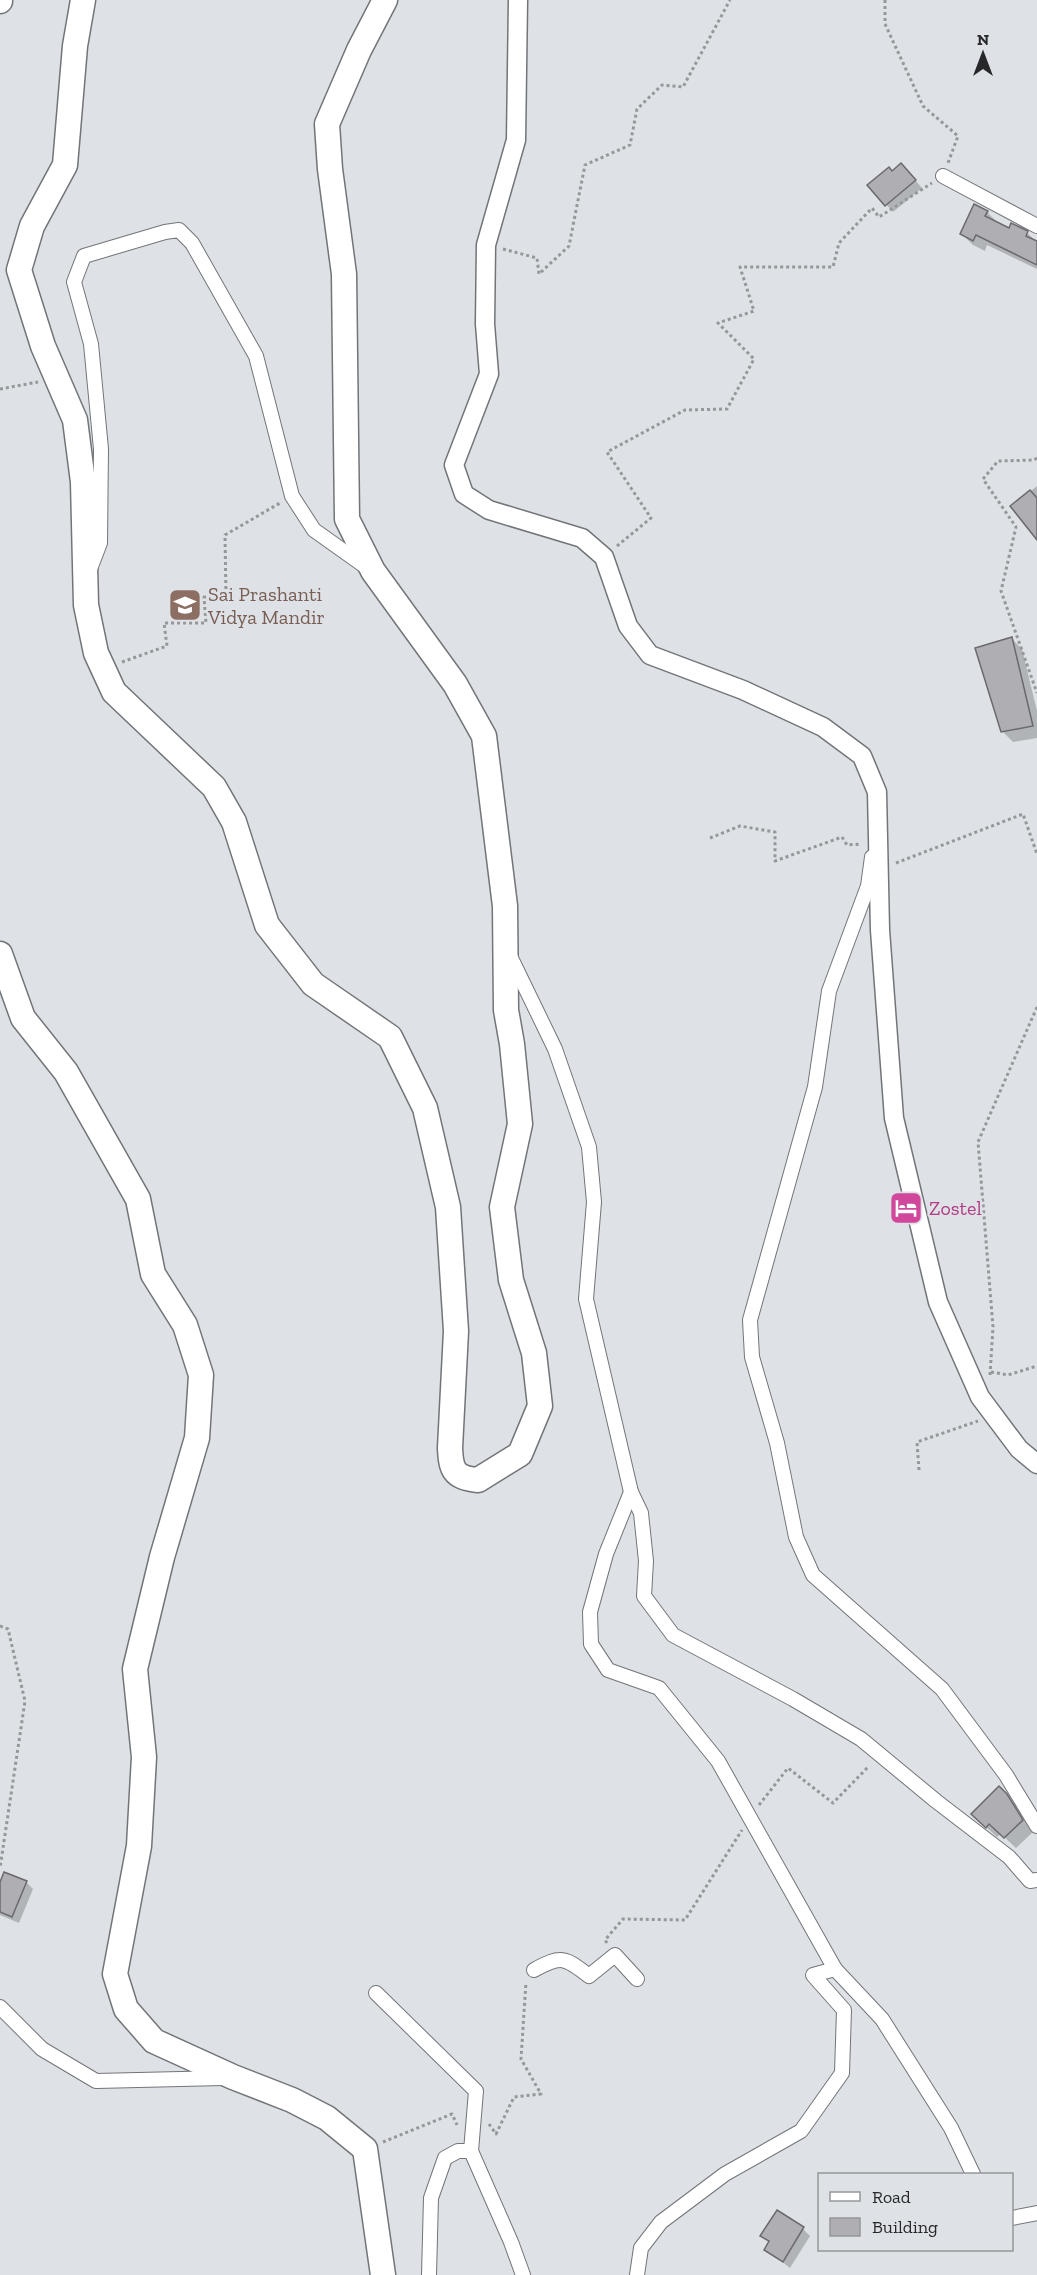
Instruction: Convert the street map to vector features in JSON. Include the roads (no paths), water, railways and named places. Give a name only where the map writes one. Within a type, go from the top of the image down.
[{"type":"highway","points":[[82,0],[75,46],[65,165],[32,226],[19,270],[44,346],[75,420],[83,482],[86,605],[96,653],[114,692],[214,787],[234,822],[267,924],[313,984],[390,1037],[425,1108],[448,1208],[456,1331],[451,1463],[453,1470],[460,1476],[478,1480],[520,1454],[540,1406],[534,1353],[512,1280],[502,1208],[520,1124],[512,1044],[506,1010],[506,906],[484,736],[455,684],[373,571],[347,519],[344,274],[330,169],[327,124],[359,50],[385,0]]},
{"type":"highway","points":[[0,954],[24,1018],[66,1072],[138,1199],[153,1274],[184,1325],[201,1375],[197,1438],[162,1557],[135,1669],[144,1757],[139,1846],[115,1974],[126,2009],[154,2041],[232,2077],[292,2100],[327,2118],[365,2150],[382,2275]]},
{"type":"main road","points":[[518,0],[516,140],[486,245],[486,324],[489,374],[454,465],[464,494],[489,510],[582,538],[604,557],[628,626],[650,655],[744,690],[823,727],[862,756],[877,792],[880,930],[894,1118],[938,1302],[980,1397],[1019,1449],[1037,1464]]},
{"type":"street","points":[[944,176],[1037,226]]},
{"type":"street","points":[[85,581],[100,543],[101,449],[91,344],[74,282],[84,256],[179,230],[192,243],[256,356],[292,496],[314,530],[373,571]]},
{"type":"street","points":[[879,816],[868,885],[829,991],[815,1086],[750,1320],[752,1357],[777,1443],[796,1537],[813,1575],[942,1689],[1006,1775],[1037,1826]]},
{"type":"street","points":[[506,946],[555,1049],[589,1147],[594,1202],[586,1299],[631,1492],[641,1513],[646,1561],[644,1596],[673,1635],[793,1699],[861,1739],[1009,1857],[1030,1881],[1037,1880]]},
{"type":"street","points":[[631,1492],[606,1554],[590,1612],[591,1644],[608,1670],[659,1688],[718,1761],[835,1969],[882,2019],[951,2128],[972,2173]]},
{"type":"street","points":[[534,1970],[554,1959],[571,1961],[589,1976],[615,1955],[638,1979]]},
{"type":"street","points":[[637,2275],[641,2248],[661,2222],[724,2174],[801,2131],[842,2073],[844,2010],[813,1975],[835,1969]]},
{"type":"street","points":[[376,1993],[476,2091],[471,2151],[512,2242],[523,2275]]},
{"type":"street","points":[[0,2007],[42,2049],[96,2081],[232,2077]]},
{"type":"street","points":[[429,2275],[431,2198],[445,2158],[458,2151],[471,2151]]},
{"type":"street","points":[[1013,2218],[1037,2213]]},
{"type":"place","name":"Sai Prashanti Vidya Mandir","points":[[185,605]]},
{"type":"place","name":"Zostel","points":[[906,1208]]}]
